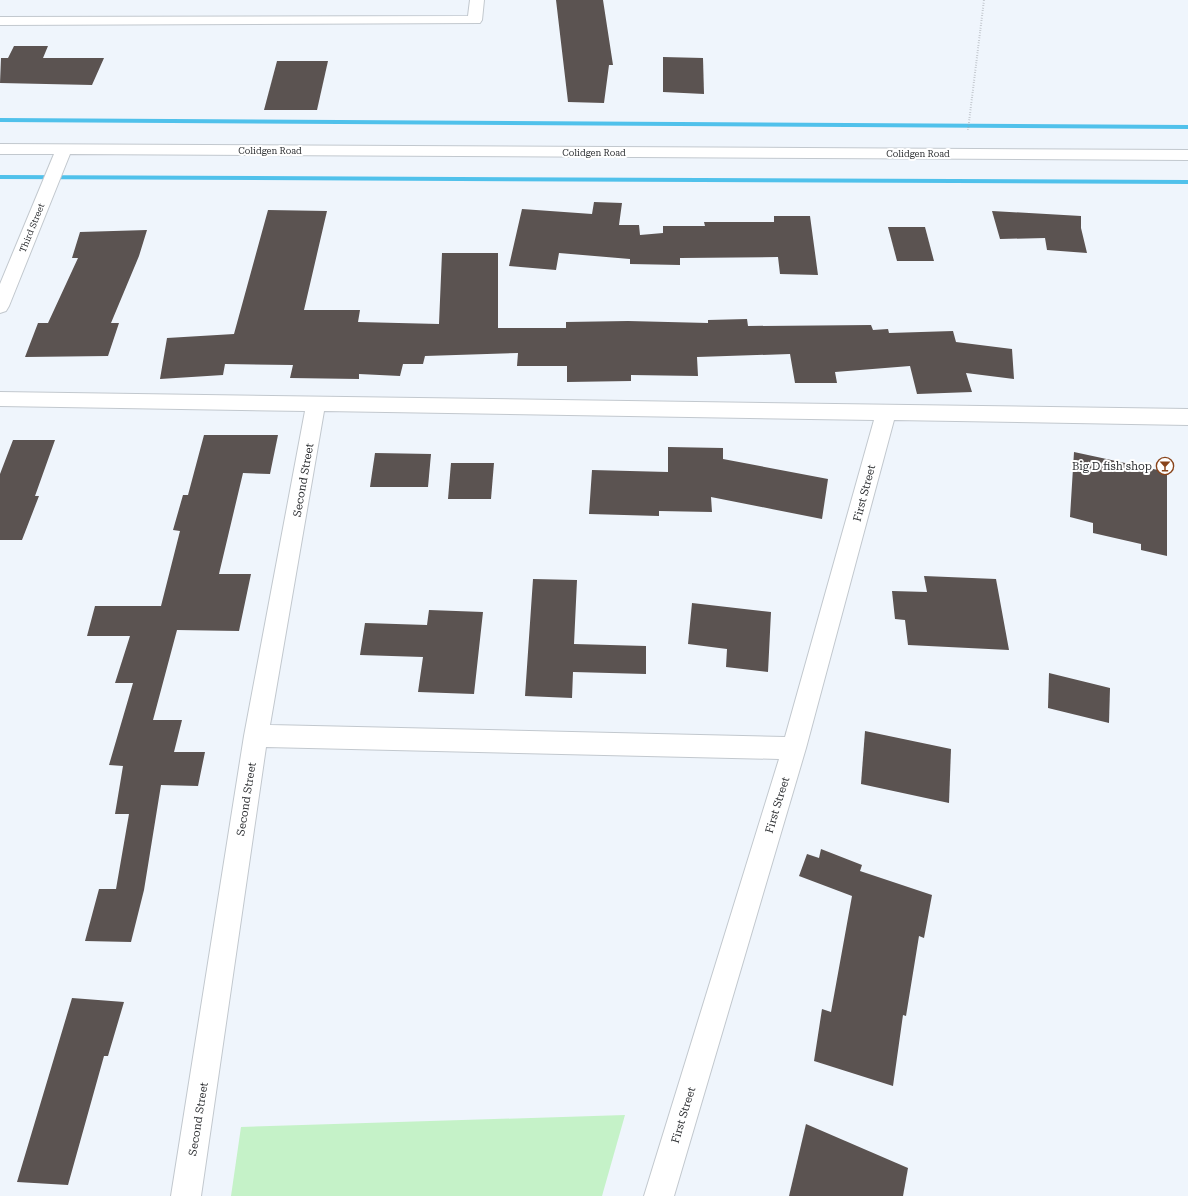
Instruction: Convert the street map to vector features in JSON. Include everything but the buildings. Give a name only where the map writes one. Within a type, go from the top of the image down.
[{"type":"street","points":[[0,21],[475,20],[477,0]]},
{"type":"street","name":"Colidgen Road","points":[[0,149],[1188,155]]},
{"type":"street","name":"Third Street","points":[[0,306],[64,150]]},
{"type":"street","points":[[0,399],[1188,417]]},
{"type":"street","name":"Second Street","points":[[186,1196],[256,736],[316,404]]},
{"type":"street","name":"First Street","points":[[659,1196],[794,748],[886,412]]},
{"type":"street","points":[[256,736],[794,748]]},
{"type":"path","points":[[965,155],[984,0]]},
{"type":"green space","points":[[625,1115],[602,1196],[231,1196],[241,1127]]},
{"type":"waterway","points":[[0,120],[1188,127]]},
{"type":"waterway","points":[[0,177],[1188,182]]},
{"type":"place","name":"Big D fish shop","points":[[1165,466]]}]
